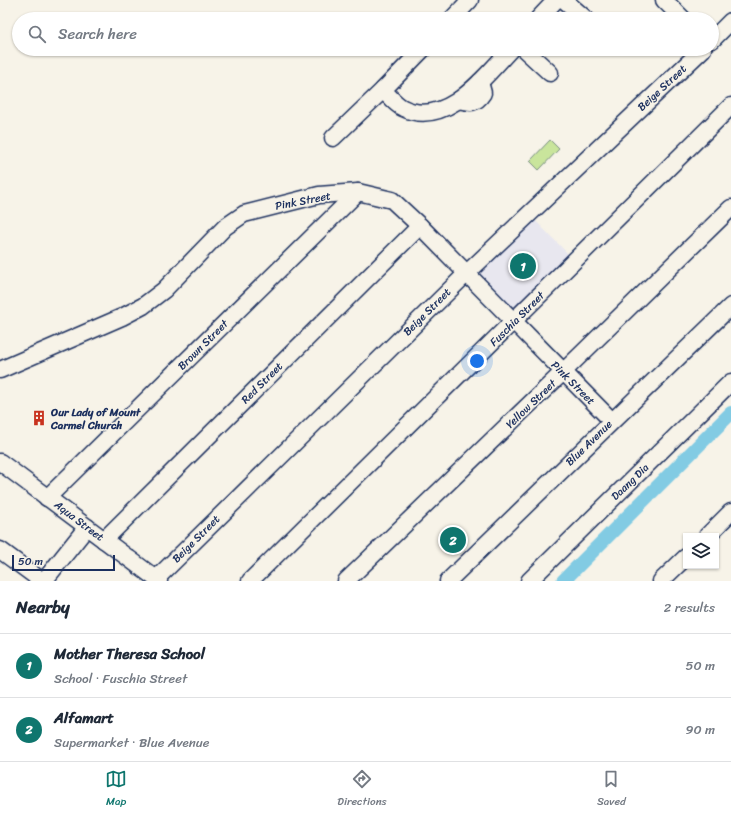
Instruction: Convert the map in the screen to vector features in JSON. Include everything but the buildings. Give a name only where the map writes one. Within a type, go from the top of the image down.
[{"type":"street","points":[[459,12],[470,0]]},
{"type":"street","points":[[545,12],[556,0]]},
{"type":"street","points":[[564,0],[578,12]]},
{"type":"street","points":[[664,0],[676,12]]},
{"type":"street","points":[[719,33],[731,21]]},
{"type":"street","points":[[333,138],[416,56]]},
{"type":"street","points":[[383,90],[403,108],[423,114],[441,110],[459,100],[480,82],[504,56]]},
{"type":"street","points":[[532,56],[550,73]]},
{"type":"street","name":"Beige Street","points":[[157,580],[466,274],[696,56]]},
{"type":"street","name":"Fuschia Street","points":[[250,581],[731,106]]},
{"type":"street","name":"Pink Street","points":[[0,370],[122,317],[143,306],[164,290],[225,227],[244,214],[319,195],[358,192],[392,200],[420,226],[612,421]]},
{"type":"street","name":"Brown Street","points":[[47,498],[358,192]]},
{"type":"street","name":"Yellow Street","points":[[346,581],[731,208]]},
{"type":"street","name":"Red Street","points":[[104,540],[420,226]]},
{"type":"street","name":"Blue Avenue","points":[[448,581],[731,306]]},
{"type":"street","name":"Daang Dia","points":[[529,581],[731,382]]},
{"type":"street","name":"Aqua Street","points":[[0,462],[157,580]]},
{"type":"street","points":[[710,533],[731,512]]},
{"type":"street","points":[[0,550],[43,581],[87,527]]},
{"type":"street","points":[[661,581],[683,560]]},
{"type":"shaded area","points":[[531,216],[573,259],[515,316],[473,273]]},
{"type":"green space","points":[[550,140],[559,149],[539,170],[530,161]]},
{"type":"waterway","points":[[563,581],[731,413]]},
{"type":"place","name":"Mother Theresa School","points":[[523,266]]},
{"type":"place","name":"Our Lady of Mount Carmel Church","points":[[39,418]]},
{"type":"place","name":"Alfamart","points":[[453,540]]}]
